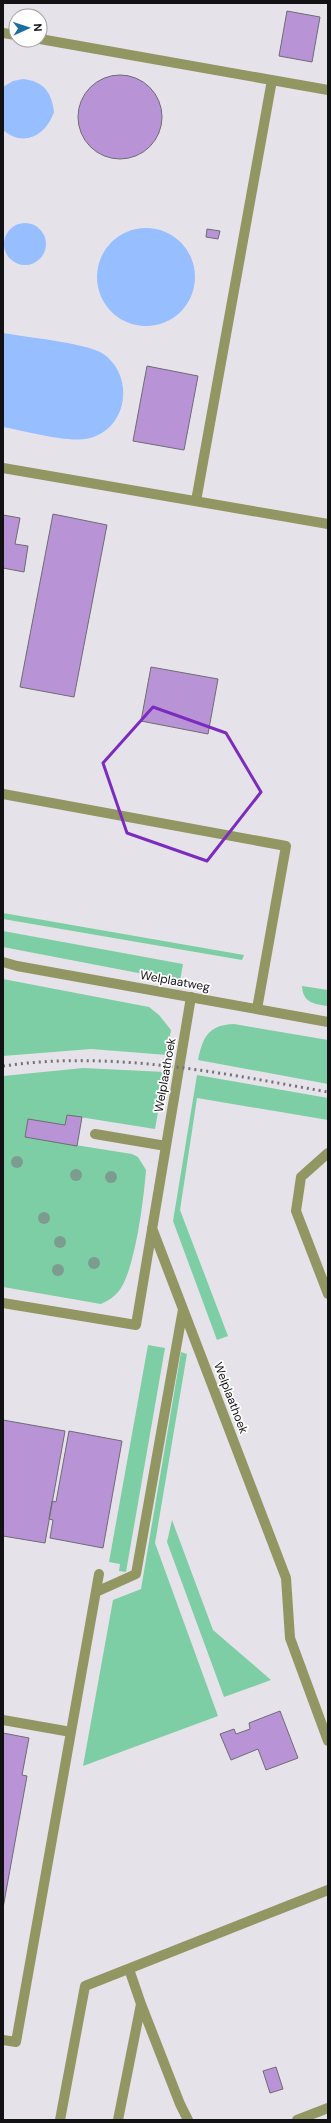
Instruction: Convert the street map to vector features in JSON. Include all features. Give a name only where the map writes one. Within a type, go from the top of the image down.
[{"type":"street","points":[[48,40],[328,90]]},
{"type":"street","points":[[196,501],[272,80]]},
{"type":"street","points":[[3,468],[328,524]]},
{"type":"street","points":[[3,794],[286,846],[257,1009]]},
{"type":"street","name":"Welplaatweg","points":[[3,962],[17,966],[328,1022]]},
{"type":"street","name":"Welplaatweg","points":[[3,965],[17,966]]},
{"type":"street","name":"Welplaathoek","points":[[3,1303],[136,1325],[191,997]]},
{"type":"street","points":[[95,1134],[166,1146]]},
{"type":"street","points":[[328,1154],[301,1177],[296,1211],[328,1294]]},
{"type":"street","name":"Welplaathoek","points":[[152,1228],[286,1578],[290,1638],[328,1741]]},
{"type":"street","points":[[96,1592],[136,1574],[183,1308]]},
{"type":"street","points":[[3,2040],[16,2042],[99,1574]]},
{"type":"street","points":[[3,1720],[71,1732]]},
{"type":"street","points":[[60,2120],[85,1986],[328,1890]]},
{"type":"street","points":[[129,1969],[180,2104],[188,2120]]},
{"type":"street","points":[[118,2120],[141,2004]]},
{"type":"street","points":[[297,2120],[328,2108]]},
{"type":"highlighted area","points":[[153,707],[226,733],[261,792],[207,861],[127,833],[103,763]]},
{"type":"green space","points":[[3,913],[244,955],[242,960],[3,919]]},
{"type":"green space","points":[[3,931],[183,964],[180,981],[3,947]]},
{"type":"green space","points":[[3,979],[149,1007],[159,1015],[171,1030],[167,1055],[91,1049],[3,1056]]},
{"type":"green space","points":[[302,986],[328,990],[328,1006],[310,1002],[303,992]]},
{"type":"green space","points":[[234,1024],[328,1040],[328,1084],[198,1060],[202,1045],[208,1034],[218,1027]]},
{"type":"green space","points":[[83,1068],[165,1072],[155,1129],[67,1115],[65,1125],[28,1119],[25,1137],[132,1154],[138,1157],[146,1170],[138,1234],[129,1269],[118,1292],[112,1298],[101,1304],[3,1287],[3,1076]]},
{"type":"green space","points":[[197,1075],[328,1098],[328,1120],[197,1098],[180,1210],[228,1336],[217,1340],[173,1221]]},
{"type":"green space","points":[[148,1345],[165,1348],[126,1572],[119,1571],[120,1564],[109,1562]]},
{"type":"green space","points":[[181,1352],[187,1354],[155,1543],[218,1716],[83,1766],[113,1600],[141,1589]]},
{"type":"green space","points":[[172,1520],[213,1630],[271,1680],[224,1697],[167,1542]]},
{"type":"water","points":[[23,79],[36,82],[49,93],[54,112],[46,127],[40,133],[26,138],[19,138],[3,130],[3,87],[13,81]]},
{"type":"water","points":[[25,223],[40,229],[46,244],[40,259],[25,265],[10,259],[4,244],[10,229]]},
{"type":"water","points":[[146,228],[165,232],[180,243],[191,258],[195,277],[191,296],[180,311],[165,322],[146,326],[127,322],[112,311],[101,296],[97,277],[101,258],[112,243],[127,232]]},
{"type":"water","points":[[3,333],[69,343],[94,349],[102,353],[113,363],[120,375],[123,389],[122,402],[118,415],[110,426],[99,435],[76,440],[44,436],[3,427]]},
{"type":"building","points":[[287,11],[320,17],[312,62],[279,56]]},
{"type":"building","points":[[120,75],[136,78],[150,87],[159,101],[162,117],[159,133],[150,147],[136,156],[120,159],[104,156],[90,147],[81,133],[78,117],[81,101],[90,87],[104,78]]},
{"type":"building","points":[[207,229],[220,231],[218,239],[206,237]]},
{"type":"building","points":[[147,366],[198,376],[184,450],[133,441]]},
{"type":"building","points":[[53,514],[107,525],[74,697],[20,687]]},
{"type":"building","points":[[3,515],[20,518],[15,544],[28,546],[24,572],[3,568]]},
{"type":"building","points":[[151,667],[218,679],[208,734],[141,721]]},
{"type":"building","points":[[67,1115],[82,1117],[77,1146],[25,1137],[28,1119],[65,1125]]},
{"type":"building","points":[[3,1420],[65,1431],[45,1543],[3,1536]]},
{"type":"building","points":[[69,1431],[122,1441],[103,1548],[50,1538],[53,1520],[49,1519],[52,1501],[56,1502]]},
{"type":"building","points":[[280,1711],[298,1758],[266,1770],[258,1749],[231,1760],[220,1734],[234,1729],[236,1734],[250,1729],[249,1723]]},
{"type":"building","points":[[3,1733],[29,1738],[22,1775],[27,1776],[3,1908]]},
{"type":"building","points":[[276,2067],[283,2089],[270,2093],[263,2071]]},
{"type":"railway","points":[[3,1066],[44,1062],[126,1062],[207,1071],[328,1092]]}]
